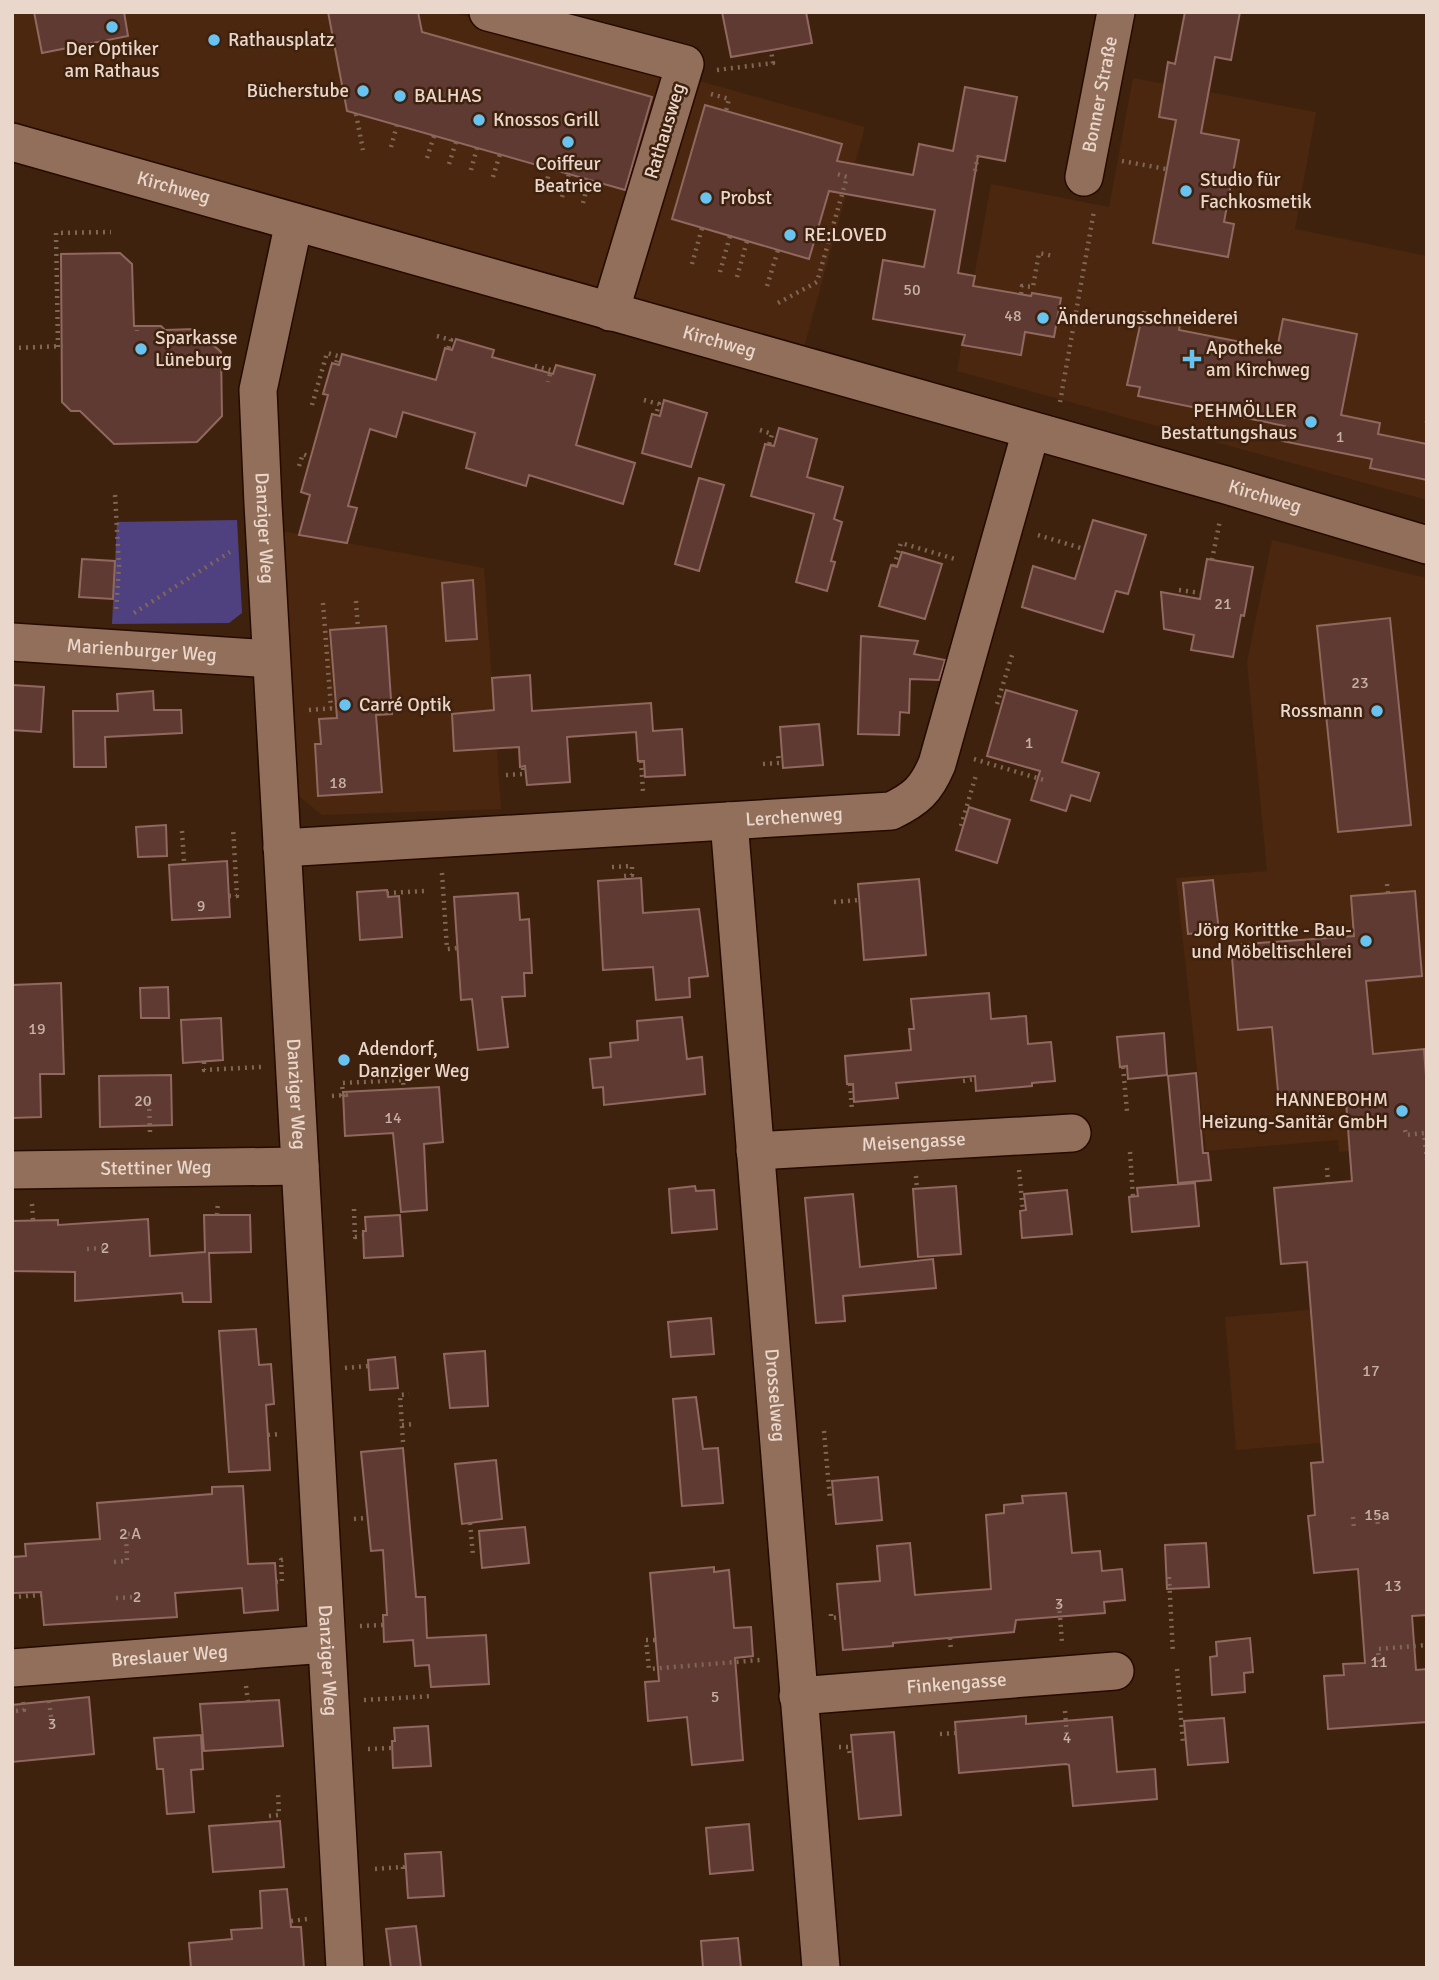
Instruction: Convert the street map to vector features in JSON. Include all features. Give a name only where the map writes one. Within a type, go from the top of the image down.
[{"type":"street","name":"Rathausweg","points":[[488,12],[685,64],[610,312]]},
{"type":"street","name":"Bonner Straße","points":[[1086,166],[1116,12]]},
{"type":"street","name":"Kirchweg","points":[[12,142],[1226,485],[1427,545]]},
{"type":"street","name":"Danziger Weg","points":[[294,222],[258,390],[345,1968]]},
{"type":"street","name":"Lerchenweg","points":[[282,848],[891,811],[913,800],[929,782],[941,749],[1005,525],[1042,434]]},
{"type":"street","name":"Marienburger Weg","points":[[12,642],[115,637],[271,659]]},
{"type":"street","name":"Drosselweg","points":[[729,821],[821,1968]]},
{"type":"street","name":"Meisengasse","points":[[755,1151],[1072,1133]]},
{"type":"street","name":"Stettiner Weg","points":[[12,1170],[300,1166]]},
{"type":"street","name":"Breslauer Weg","points":[[12,1668],[327,1644]]},
{"type":"street","name":"Finkengasse","points":[[798,1696],[1115,1671]]},
{"type":"path","points":[[682,75],[773,63],[771,50]]},
{"type":"path","points":[[356,114],[363,150]]},
{"type":"path","points":[[391,147],[397,125]]},
{"type":"path","points":[[428,158],[433,136]]},
{"type":"path","points":[[449,164],[456,142]]},
{"type":"path","points":[[471,170],[477,148]]},
{"type":"path","points":[[493,177],[500,155]]},
{"type":"path","points":[[975,171],[978,156]]},
{"type":"path","points":[[1042,434],[1096,204],[1086,166],[1166,169]]},
{"type":"path","points":[[544,191],[550,169]]},
{"type":"path","points":[[778,303],[817,282],[847,177],[834,173]]},
{"type":"path","points":[[562,197],[569,174]]},
{"type":"path","points":[[583,203],[589,180]]},
{"type":"path","points":[[692,264],[702,228]]},
{"type":"path","points":[[58,346],[56,233],[111,232]]},
{"type":"path","points":[[720,272],[730,236]]},
{"type":"path","points":[[737,277],[747,241]]},
{"type":"path","points":[[768,286],[778,250]]},
{"type":"path","points":[[1021,294],[1023,286],[1033,288],[1040,253],[1053,256]]},
{"type":"path","points":[[437,336],[451,340],[448,349]]},
{"type":"path","points":[[12,348],[65,346]]},
{"type":"path","points":[[312,405],[327,353],[338,356],[336,364]]},
{"type":"path","points":[[535,366],[551,370],[548,382]]},
{"type":"path","points":[[644,400],[659,404],[656,415]]},
{"type":"path","points":[[1427,421],[1427,428]]},
{"type":"path","points":[[760,430],[772,434],[769,445]]},
{"type":"path","points":[[115,495],[119,565],[115,637]]},
{"type":"path","points":[[1005,525],[1084,549]]},
{"type":"path","points":[[115,637],[264,530]]},
{"type":"path","points":[[894,566],[901,543],[992,571]]},
{"type":"path","points":[[1180,590],[1201,593]]},
{"type":"path","points":[[356,601],[358,628]]},
{"type":"path","points":[[323,603],[331,708]]},
{"type":"path","points":[[997,704],[1012,655]]},
{"type":"path","points":[[941,749],[1047,781]]},
{"type":"path","points":[[763,764],[779,763],[778,753]]},
{"type":"path","points":[[506,775],[523,774],[523,766]]},
{"type":"path","points":[[961,826],[976,775]]},
{"type":"path","points":[[229,896],[237,896],[233,828]]},
{"type":"path","points":[[183,831],[184,861]]},
{"type":"path","points":[[440,839],[447,949],[458,948]]},
{"type":"path","points":[[607,867],[632,866],[632,875],[624,876]]},
{"type":"path","points":[[1387,884],[1388,893]]},
{"type":"path","points":[[387,893],[425,891]]},
{"type":"path","points":[[834,902],[859,900]]},
{"type":"path","points":[[204,1062],[204,1070],[294,1065]]},
{"type":"path","points":[[1123,1067],[1127,1111]]},
{"type":"path","points":[[963,1081],[975,1079]]},
{"type":"path","points":[[343,1096],[342,1083],[403,1080],[404,1089]]},
{"type":"path","points":[[143,1101],[149,1101],[150,1135],[163,1134]]},
{"type":"path","points":[[1405,1130],[1406,1135],[1424,1133],[1427,1160]]},
{"type":"path","points":[[1129,1153],[1133,1197]]},
{"type":"path","points":[[1327,1168],[1328,1183]]},
{"type":"path","points":[[354,1209],[355,1237],[363,1237]]},
{"type":"path","points":[[87,1250],[105,1248]]},
{"type":"path","points":[[403,1442],[400,1395],[409,1395]]},
{"type":"path","points":[[402,1425],[416,1424]]},
{"type":"path","points":[[824,1431],[830,1499]]},
{"type":"path","points":[[1377,1515],[1378,1527]]},
{"type":"path","points":[[1353,1517],[1354,1529]]},
{"type":"path","points":[[470,1523],[473,1555]]},
{"type":"path","points":[[114,1562],[127,1561],[126,1534],[130,1534]]},
{"type":"path","points":[[1169,1577],[1173,1653]]},
{"type":"path","points":[[12,1597],[41,1595]]},
{"type":"path","points":[[116,1598],[137,1597]]},
{"type":"path","points":[[655,1640],[646,1640],[649,1670],[761,1660],[760,1651]]},
{"type":"path","points":[[1379,1662],[1378,1649],[1427,1645]]},
{"type":"path","points":[[1177,1669],[1183,1744]]},
{"type":"path","points":[[330,1702],[433,1696]]},
{"type":"path","points":[[940,1734],[956,1733]]},
{"type":"path","points":[[269,1816],[279,1815],[278,1792]]},
{"type":"shaded area","points":[[12,12],[451,12],[865,127],[801,358],[12,132]]},
{"type":"shaded area","points":[[1133,78],[1316,112],[1295,229],[1427,256],[1427,500],[957,371],[991,184],[1109,207]]},
{"type":"shaded area","points":[[237,520],[242,613],[229,623],[112,624],[117,522]]},
{"type":"shaded area","points":[[282,531],[484,568],[501,809],[322,815],[296,794]]},
{"type":"shaded area","points":[[1272,540],[1427,578],[1427,1145],[1339,1152],[1338,1140],[1206,1151],[1176,878],[1267,871],[1247,662]]},
{"type":"shaded area","points":[[1427,1300],[1427,1434],[1236,1450],[1225,1317]]},
{"type":"building","points":[[34,12],[124,12],[128,36],[42,53]]},
{"type":"building","points":[[328,12],[418,12],[422,32],[652,97],[625,190],[347,111]]},
{"type":"building","points":[[722,12],[806,12],[812,43],[731,57]]},
{"type":"building","points":[[1185,12],[1240,12],[1231,60],[1215,57],[1201,133],[1239,140],[1224,222],[1234,224],[1228,257],[1153,243],[1176,120],[1159,117],[1168,62],[1175,64]]},
{"type":"building","points":[[965,87],[1017,97],[1005,161],[978,156],[958,273],[975,276],[973,286],[1061,298],[1054,337],[1025,332],[1021,355],[962,345],[965,335],[873,319],[883,260],[924,267],[935,210],[829,191],[809,259],[672,219],[705,105],[842,144],[837,161],[913,175],[919,144],[953,151]]},
{"type":"building","name":"Sparkasse Lüneburg","points":[[120,253],[132,264],[134,326],[161,326],[165,330],[195,329],[221,352],[222,416],[197,442],[114,444],[80,411],[71,411],[62,402],[61,254]]},
{"type":"building","points":[[1143,312],[1181,320],[1179,330],[1277,349],[1283,319],[1357,334],[1341,415],[1380,423],[1378,434],[1427,444],[1427,480],[1370,468],[1372,459],[1282,441],[1285,426],[1138,396],[1140,387],[1127,385]]},
{"type":"building","points":[[456,339],[494,350],[492,357],[553,374],[556,365],[595,375],[576,445],[635,463],[623,504],[529,475],[526,486],[466,468],[475,433],[403,412],[396,437],[370,429],[348,506],[357,508],[347,543],[299,535],[310,495],[301,492],[328,395],[323,394],[332,363],[339,365],[342,354],[436,380],[445,348],[452,350]]},
{"type":"building","points":[[664,400],[707,413],[691,467],[642,453],[652,414],[660,416]]},
{"type":"building","points":[[779,428],[817,439],[807,477],[843,487],[834,519],[842,522],[831,561],[835,562],[827,591],[796,582],[814,514],[751,496],[765,444],[774,446]]},
{"type":"building","points":[[699,478],[724,485],[699,571],[675,564]]},
{"type":"building","points":[[1093,520],[1146,535],[1128,594],[1116,591],[1103,632],[1022,607],[1033,566],[1075,579]]},
{"type":"building","points":[[902,552],[942,564],[925,619],[879,606],[891,565],[897,567]]},
{"type":"building","points":[[82,559],[115,561],[113,599],[79,597]]},
{"type":"building","points":[[1207,559],[1253,567],[1233,657],[1191,650],[1194,635],[1164,629],[1161,592],[1200,599]]},
{"type":"building","points":[[473,580],[477,639],[446,641],[442,583]]},
{"type":"building","points":[[1390,618],[1411,825],[1338,832],[1317,626]]},
{"type":"building","points":[[386,626],[392,714],[376,715],[382,792],[318,796],[315,744],[321,744],[319,719],[337,718],[330,630]]},
{"type":"building","points":[[861,636],[918,641],[914,654],[945,660],[939,680],[910,679],[909,713],[900,712],[899,735],[858,734]]},
{"type":"building","points":[[530,675],[532,711],[651,703],[653,731],[682,729],[685,775],[645,777],[644,761],[638,761],[636,732],[567,737],[570,782],[527,785],[525,766],[520,767],[519,747],[454,751],[452,714],[494,710],[492,678]]},
{"type":"building","points":[[12,685],[44,687],[41,732],[12,730]]},
{"type":"building","points":[[1006,690],[1077,711],[1062,762],[1099,773],[1090,801],[1071,795],[1066,811],[1031,800],[1040,771],[987,756]]},
{"type":"building","points":[[153,691],[154,710],[181,710],[182,733],[105,737],[106,767],[74,767],[73,711],[118,711],[117,694]]},
{"type":"building","points":[[819,724],[823,765],[783,768],[780,727]]},
{"type":"building","points":[[969,807],[1010,820],[997,863],[956,850]]},
{"type":"building","points":[[166,825],[167,856],[138,857],[136,827]]},
{"type":"building","points":[[227,861],[230,917],[172,920],[169,865]]},
{"type":"building","points":[[641,878],[643,913],[699,909],[708,976],[689,978],[690,997],[656,1000],[653,967],[603,970],[598,881]]},
{"type":"building","points":[[919,879],[926,955],[864,960],[858,884]]},
{"type":"building","points":[[1213,880],[1219,931],[1188,934],[1183,883]]},
{"type":"building","points":[[387,890],[388,897],[399,896],[402,937],[360,940],[357,892]]},
{"type":"building","points":[[1415,891],[1422,976],[1366,981],[1373,1054],[1424,1049],[1427,1615],[1412,1616],[1416,1670],[1427,1669],[1427,1722],[1328,1729],[1324,1676],[1344,1675],[1343,1664],[1365,1663],[1358,1569],[1314,1573],[1308,1516],[1315,1515],[1311,1463],[1323,1462],[1307,1262],[1281,1264],[1274,1188],[1352,1181],[1346,1102],[1307,1105],[1306,1100],[1279,1102],[1272,1027],[1238,1030],[1231,945],[1354,936],[1351,896]]},
{"type":"building","points":[[518,893],[520,920],[529,919],[532,973],[524,973],[525,996],[502,997],[508,1047],[478,1050],[472,999],[461,1000],[454,897]]},
{"type":"building","points":[[61,983],[64,1074],[40,1074],[41,1117],[12,1118],[12,985]]},
{"type":"building","points":[[168,987],[169,1018],[141,1018],[140,988]]},
{"type":"building","points":[[989,993],[991,1019],[1026,1016],[1028,1044],[1051,1042],[1055,1081],[976,1091],[975,1076],[896,1083],[898,1098],[854,1102],[853,1084],[847,1084],[845,1056],[911,1050],[909,1029],[914,1029],[911,999]]},
{"type":"building","points":[[682,1017],[687,1059],[702,1057],[705,1094],[604,1105],[603,1087],[593,1088],[590,1059],[611,1057],[610,1043],[638,1040],[637,1021]]},
{"type":"building","points":[[221,1018],[223,1060],[183,1063],[181,1020]]},
{"type":"building","points":[[1164,1033],[1167,1075],[1128,1079],[1127,1066],[1120,1067],[1117,1037]]},
{"type":"building","points":[[1196,1073],[1203,1153],[1208,1153],[1211,1180],[1178,1183],[1168,1076]]},
{"type":"building","points":[[171,1075],[172,1125],[100,1127],[99,1076]]},
{"type":"building","points":[[439,1087],[443,1142],[424,1144],[427,1210],[401,1212],[393,1133],[345,1136],[343,1092]]},
{"type":"building","points":[[1195,1183],[1199,1226],[1132,1232],[1129,1197],[1138,1196],[1137,1188]]},
{"type":"building","points":[[695,1186],[696,1191],[714,1190],[717,1229],[672,1233],[669,1189]]},
{"type":"building","points":[[956,1186],[961,1254],[918,1257],[913,1189]]},
{"type":"building","points":[[1067,1190],[1072,1234],[1022,1238],[1020,1211],[1026,1210],[1024,1194]]},
{"type":"building","points":[[853,1194],[860,1267],[933,1259],[936,1288],[843,1296],[845,1321],[816,1323],[805,1198]]},
{"type":"building","points":[[204,1215],[250,1215],[251,1252],[209,1253],[211,1302],[183,1302],[182,1293],[75,1301],[75,1272],[12,1271],[12,1221],[58,1220],[58,1225],[148,1219],[150,1256],[205,1252]]},
{"type":"building","points":[[400,1215],[403,1256],[364,1258],[365,1217]]},
{"type":"building","points":[[711,1318],[714,1354],[671,1357],[668,1322]]},
{"type":"building","points":[[256,1329],[259,1365],[271,1364],[274,1404],[266,1405],[270,1470],[229,1472],[219,1331]]},
{"type":"building","points":[[485,1351],[488,1406],[450,1408],[444,1354]]},
{"type":"building","points":[[395,1357],[398,1388],[370,1390],[368,1360]]},
{"type":"building","points":[[696,1397],[703,1449],[718,1448],[723,1503],[682,1506],[673,1399]]},
{"type":"building","points":[[403,1448],[416,1597],[425,1597],[427,1638],[486,1635],[489,1684],[431,1687],[429,1665],[415,1666],[413,1640],[384,1642],[383,1615],[387,1615],[383,1550],[371,1551],[361,1452]]},
{"type":"building","points":[[496,1460],[502,1519],[462,1524],[455,1464]]},
{"type":"building","points":[[878,1477],[882,1520],[836,1524],[832,1481]]},
{"type":"building","points":[[243,1486],[248,1564],[275,1563],[278,1610],[244,1613],[242,1588],[175,1593],[177,1617],[44,1625],[41,1592],[12,1593],[12,1557],[26,1556],[25,1544],[100,1539],[97,1503],[212,1494],[212,1487]]},
{"type":"building","points":[[1066,1493],[1072,1553],[1100,1551],[1102,1571],[1122,1569],[1125,1600],[1104,1602],[1105,1613],[1016,1620],[1014,1632],[843,1650],[837,1584],[880,1581],[877,1546],[910,1543],[915,1595],[991,1589],[986,1515],[1004,1513],[1004,1505],[1023,1503],[1022,1496]]},
{"type":"building","points":[[525,1527],[529,1563],[482,1568],[479,1531]]},
{"type":"building","points":[[1206,1543],[1209,1587],[1167,1589],[1165,1545]]},
{"type":"building","points":[[714,1567],[714,1572],[729,1570],[734,1628],[751,1627],[753,1656],[735,1658],[743,1760],[692,1765],[687,1717],[648,1721],[645,1682],[659,1681],[650,1573]]},
{"type":"building","points":[[1250,1638],[1253,1672],[1244,1673],[1245,1692],[1212,1695],[1210,1657],[1217,1656],[1216,1642]]},
{"type":"building","points":[[89,1697],[94,1754],[12,1762],[12,1705]]},
{"type":"building","points":[[279,1700],[283,1746],[204,1751],[200,1704]]},
{"type":"building","points":[[1026,1716],[1026,1724],[1112,1717],[1117,1772],[1155,1769],[1157,1799],[1073,1806],[1069,1765],[1066,1764],[959,1773],[955,1722]]},
{"type":"building","points":[[1224,1718],[1228,1762],[1188,1765],[1184,1721]]},
{"type":"building","points":[[428,1726],[431,1766],[393,1768],[394,1728]]},
{"type":"building","points":[[894,1732],[901,1815],[859,1819],[851,1735]]},
{"type":"building","points":[[201,1735],[203,1769],[191,1770],[194,1812],[167,1814],[163,1769],[157,1769],[154,1738]]},
{"type":"building","points":[[280,1821],[284,1867],[213,1872],[209,1826]]},
{"type":"building","points":[[749,1824],[753,1870],[710,1874],[706,1828]]},
{"type":"building","points":[[441,1852],[444,1896],[408,1898],[405,1854]]},
{"type":"building","points":[[287,1889],[291,1927],[301,1927],[304,1968],[191,1968],[189,1943],[232,1939],[231,1930],[262,1928],[260,1891]]},
{"type":"building","points":[[416,1926],[421,1968],[391,1968],[386,1929]]},
{"type":"building","points":[[738,1938],[741,1968],[703,1968],[701,1941]]},
{"type":"place","name":"Der Optiker am Rathaus","points":[[112,27]]},
{"type":"place","name":"Rathausplatz","points":[[214,40]]},
{"type":"place","name":"Bücherstube","points":[[363,91]]},
{"type":"place","name":"BALHAS","points":[[400,96]]},
{"type":"place","name":"Knossos Grill","points":[[479,120]]},
{"type":"place","name":"Coiffeur Beatrice","points":[[568,142]]},
{"type":"place","name":"Studio für Fachkosmetik","points":[[1186,191]]},
{"type":"place","name":"Probst","points":[[706,198]]},
{"type":"place","name":"RE:LOVED","points":[[790,235]]},
{"type":"place","name":"Änderungsschneiderei","points":[[1043,318]]},
{"type":"place","name":"Sparkasse Lüneburg","points":[[141,349]]},
{"type":"place","name":"Apotheke am Kirchweg","points":[[1192,359]]},
{"type":"place","name":"PEHMÖLLER Bestattungshaus","points":[[1311,422]]},
{"type":"place","name":"Carré Optik","points":[[345,705]]},
{"type":"place","name":"Rossmann","points":[[1377,711]]},
{"type":"place","name":"Jörg Korittke - Bau- und Möbeltischlerei","points":[[1366,941]]},
{"type":"place","name":"Adendorf, Danziger Weg","points":[[344,1060]]},
{"type":"place","name":"HANNEBOHM Heizung-Sanitär GmbH","points":[[1402,1111]]}]
